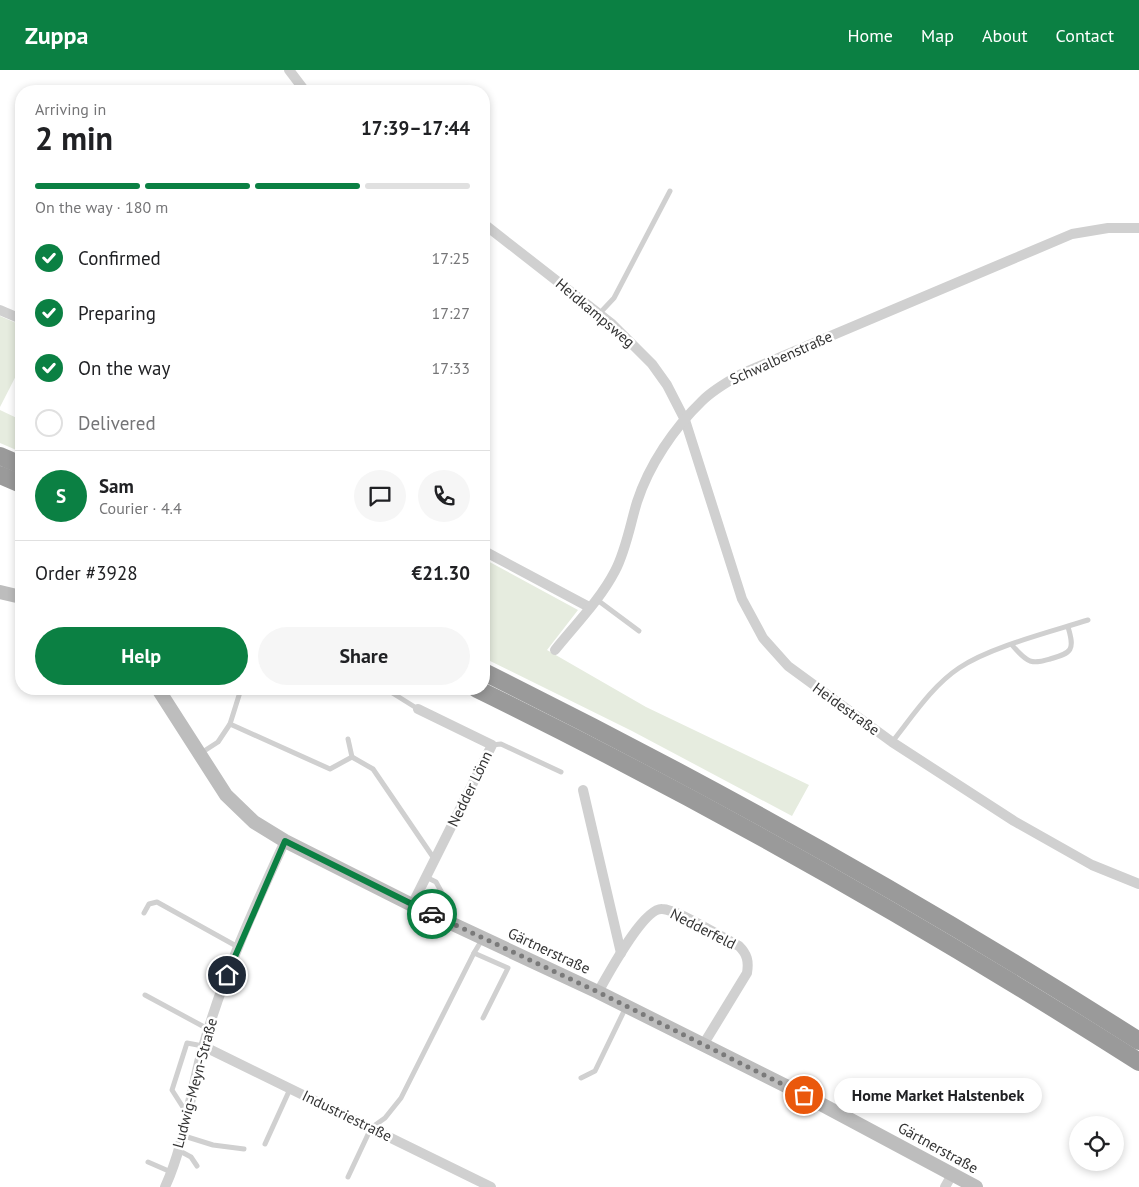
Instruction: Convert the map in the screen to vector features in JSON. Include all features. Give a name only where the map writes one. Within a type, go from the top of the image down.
[{"type":"highway","points":[[0,456],[15,462]]},
{"type":"highway","points":[[0,475],[15,481]]},
{"type":"highway","points":[[490,675],[634,749],[817,849],[988,948],[1139,1041]]},
{"type":"highway","points":[[489,695],[626,765],[829,876],[976,961],[1139,1062]]},
{"type":"street","points":[[289,70],[300,85]]},
{"type":"street","name":"Schwalbenstraße","points":[[556,650],[616,570],[637,500],[650,471],[685,420],[702,400],[743,373],[1072,234],[1108,228],[1139,228]]},
{"type":"street","name":"Heidkampsweg","points":[[490,229],[599,314],[652,364],[668,385],[685,420]]},
{"type":"street","points":[[0,310],[15,316]]},
{"type":"street","name":"Heidestraße","points":[[685,420],[742,599],[763,638],[788,666],[892,742],[1014,821],[1092,865],[1139,884]]},
{"type":"street","points":[[490,554],[593,603]]},
{"type":"street","points":[[0,592],[15,596]]},
{"type":"street","name":"Gärtnerstraße","points":[[162,695],[198,755],[226,795],[254,822],[285,841],[412,905],[598,992],[953,1173],[976,1187]]},
{"type":"street","name":"Nedder Lönn","points":[[412,905],[492,746],[418,709]]},
{"type":"street","points":[[584,790],[621,953]]},
{"type":"street","name":"Ludwig-Meyn-Straße","points":[[165,1187],[178,1149],[203,1046],[238,947],[285,841]]},
{"type":"street","name":"Nedderfeld","points":[[598,992],[621,953],[648,915],[654,910],[670,910],[739,946],[746,952],[747,973],[703,1045]]},
{"type":"street","name":"Industriestraße","points":[[203,1046],[491,1187]]},
{"type":"street","points":[[945,1187],[953,1173]]},
{"type":"lane","points":[[599,314],[614,298],[670,192]]},
{"type":"lane","points":[[593,603],[639,631]]},
{"type":"lane","points":[[892,742],[940,683],[958,668],[978,657],[1088,620]]},
{"type":"lane","points":[[1012,646],[1030,661],[1039,662],[1062,656],[1068,653],[1073,642],[1068,626]]},
{"type":"lane","points":[[198,755],[218,742],[230,724],[239,695]]},
{"type":"lane","points":[[396,695],[418,709]]},
{"type":"lane","points":[[230,724],[330,769],[352,757]]},
{"type":"lane","points":[[348,739],[352,757],[372,769],[435,860]]},
{"type":"lane","points":[[492,746],[501,744],[561,772]]},
{"type":"lane","points":[[426,877],[436,882],[447,902]]},
{"type":"lane","points":[[144,913],[149,904],[157,902],[238,947]]},
{"type":"lane","points":[[348,1178],[371,1128],[385,1118],[401,1098],[483,938]]},
{"type":"lane","points":[[474,953],[508,968]]},
{"type":"lane","points":[[483,1018],[514,953]]},
{"type":"lane","points":[[145,995],[209,1029]]},
{"type":"lane","points":[[581,1078],[595,1071],[626,1007]]},
{"type":"lane","points":[[186,1112],[172,1090],[187,1044],[203,1046]]},
{"type":"lane","points":[[265,1144],[290,1088]]},
{"type":"lane","points":[[181,1135],[213,1145],[244,1149]]},
{"type":"lane","points":[[178,1149],[191,1157],[198,1166]]},
{"type":"lane","points":[[148,1162],[171,1172]]},
{"type":"shaded area","points":[[0,316],[15,322],[15,378],[0,407]]},
{"type":"shaded area","points":[[0,410],[15,417],[15,449],[0,443]]},
{"type":"shaded area","points":[[490,562],[578,610],[547,650],[646,707],[809,785],[792,816],[632,731],[490,661]]},
{"type":"way so far","points":[[432,914],[598,992],[804,1095]]},
{"type":"place","name":"Home Market Halstenbek","points":[[804,1095]]},
{"type":"route","points":[[227,975],[285,841],[432,914]]}]
